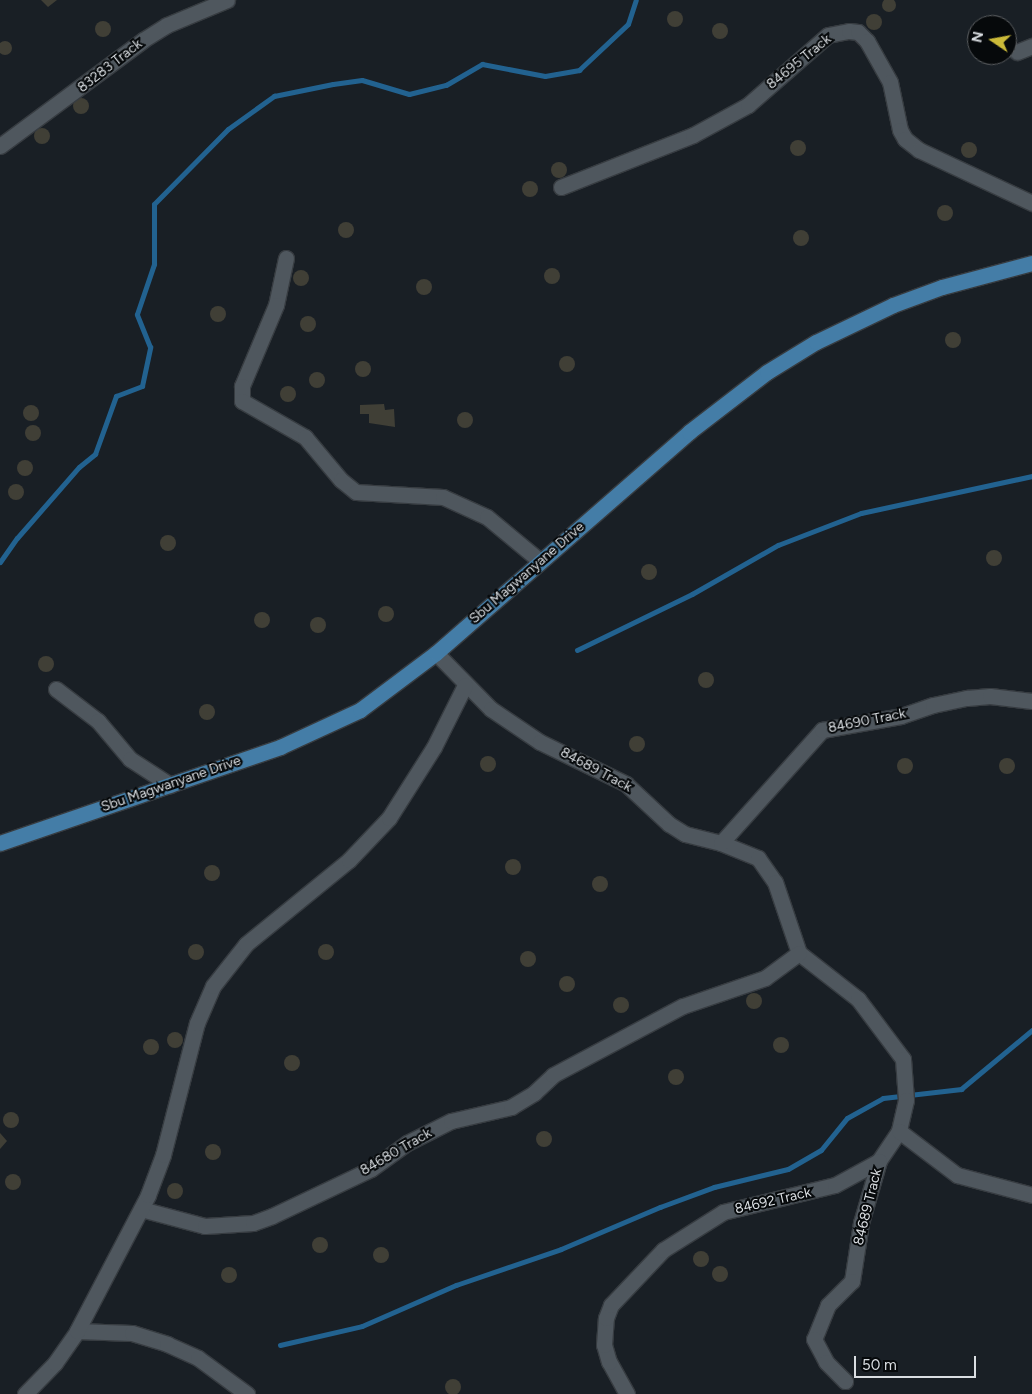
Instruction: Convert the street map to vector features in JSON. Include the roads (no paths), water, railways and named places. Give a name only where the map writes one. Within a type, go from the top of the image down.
[{"type":"main road","name":"Sbu Magwanyane Drive","points":[[0,843],[280,748],[374,702],[436,653],[727,401],[801,351],[910,298],[942,286],[1032,263]]},
{"type":"street","name":"83283 Track","points":[[0,146],[166,25],[227,0]]},
{"type":"street","name":"84695 Track","points":[[560,187],[662,149],[701,130],[748,104],[828,35],[849,31],[858,32],[867,41],[890,82],[900,130],[905,139],[919,150],[1032,203]]},
{"type":"street","points":[[1017,52],[1032,46]]},
{"type":"street","points":[[286,258],[276,305],[242,386],[242,401],[305,437],[341,480],[356,492],[374,495],[422,494],[443,497],[487,517],[540,561]]},
{"type":"street","name":"84689 Track","points":[[436,653],[491,709],[540,742],[626,784],[677,829],[699,838],[721,843],[758,858],[769,870],[799,953],[858,999],[903,1059],[906,1100],[899,1130],[879,1161],[861,1223],[852,1281],[828,1305],[814,1338],[826,1362],[845,1381]]},
{"type":"street","points":[[25,1394],[55,1363],[77,1331],[141,1209],[163,1155],[197,1024],[218,979],[246,944],[349,860],[389,818],[434,747],[465,684]]},
{"type":"street","points":[[56,689],[98,721],[130,758],[170,785]]},
{"type":"street","name":"84690 Track","points":[[721,843],[822,730],[901,716],[933,705],[967,698],[990,696],[1032,701]]},
{"type":"street","name":"84680 Track","points":[[141,1209],[173,1220],[205,1226],[253,1222],[272,1216],[371,1169],[407,1143],[451,1122],[511,1107],[534,1093],[553,1075],[605,1050],[683,1006],[765,978],[799,953]]},
{"type":"street","points":[[899,1130],[957,1176],[1032,1194]]},
{"type":"street","name":"84692 Track","points":[[627,1394],[609,1362],[604,1345],[606,1318],[612,1305],[663,1250],[723,1212],[836,1185],[879,1161]]},
{"type":"street","points":[[77,1331],[132,1333],[167,1344],[198,1358],[247,1394]]},
{"type":"waterway","points":[[0,562],[17,538],[79,467],[95,454],[116,396],[142,386],[150,347],[137,314],[154,264],[154,204],[228,129],[274,96],[333,84],[362,80],[409,94],[446,85],[482,64],[545,76],[579,70],[628,24],[636,0]]},
{"type":"waterway","points":[[577,650],[692,594],[778,545],[861,513],[1032,476]]},
{"type":"waterway","points":[[280,1345],[362,1326],[456,1285],[561,1249],[660,1207],[714,1187],[788,1169],[821,1150],[847,1118],[883,1098],[961,1089],[1032,1030]]}]
